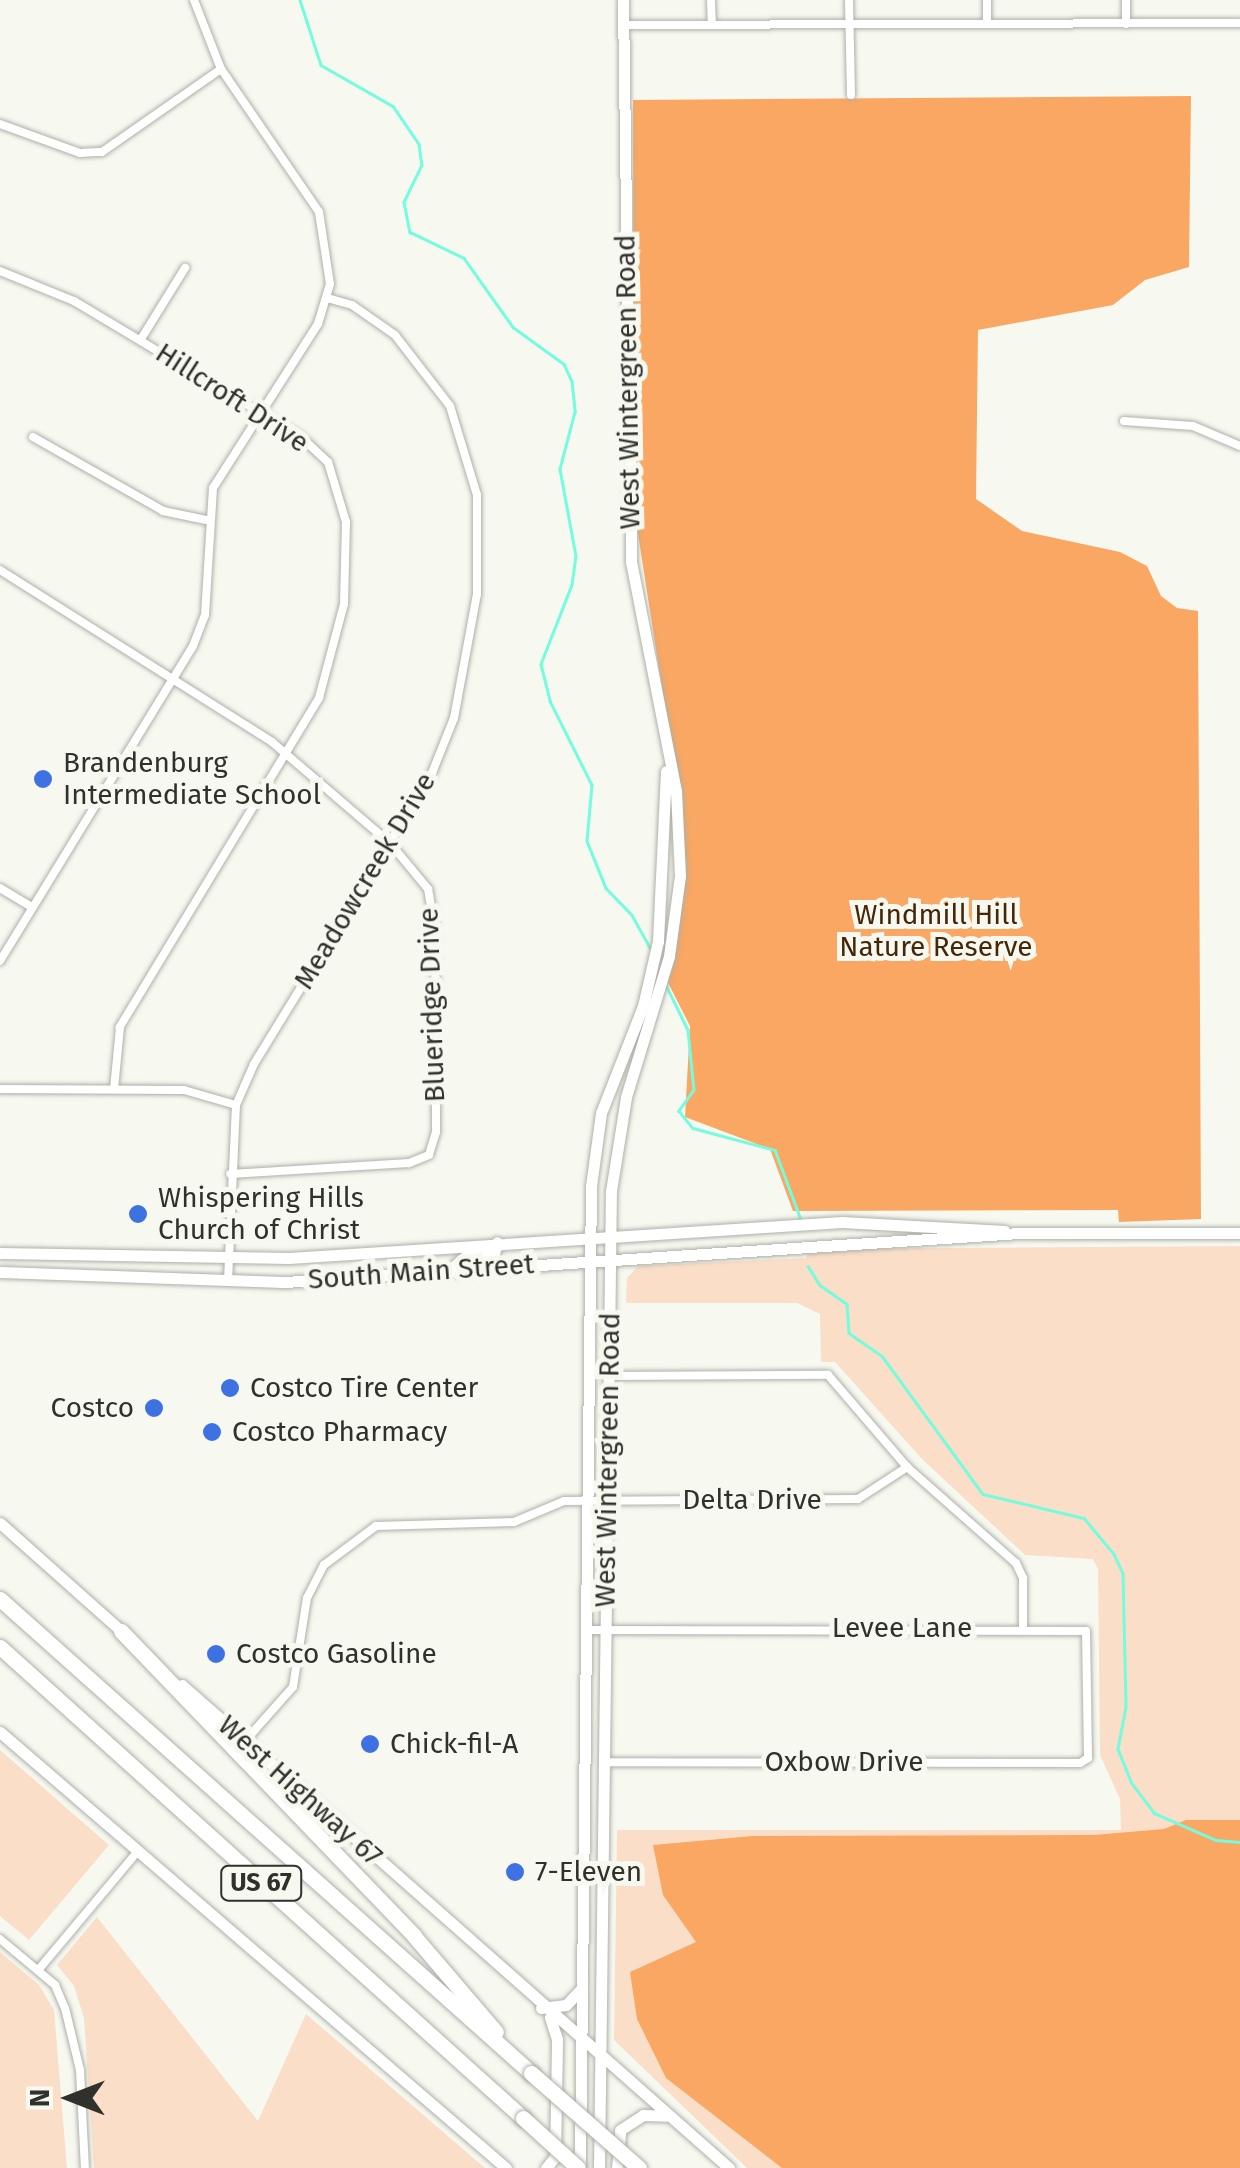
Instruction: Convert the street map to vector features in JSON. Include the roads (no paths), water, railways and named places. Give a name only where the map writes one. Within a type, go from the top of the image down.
[{"type":"highway","name":"US 67","points":[[0,1599],[639,2168]]},
{"type":"highway","points":[[122,1631],[414,1936],[531,2074]]},
{"type":"highway","name":"US 67","points":[[0,1647],[579,2168]]},
{"type":"main road","name":"West Wintergreen Road","points":[[598,2168],[610,1235],[616,1144],[671,945],[680,876],[676,792],[666,762],[631,562],[623,0]]},
{"type":"main road","name":"West Wintergreen Road","points":[[579,2168],[589,1236],[601,1114],[643,1006],[663,902],[666,762]]},
{"type":"main road","name":"South Main Street","points":[[0,1253],[95,1259],[228,1258],[842,1222],[967,1224],[1019,1234]]},
{"type":"main road","points":[[842,1222],[842,1244]]},
{"type":"main road","points":[[1019,1234],[1240,1233]]},
{"type":"main road","name":"South Main Street","points":[[0,1272],[228,1282],[1019,1234]]},
{"type":"main road","points":[[450,1270],[466,1256],[494,1254],[497,1242]]},
{"type":"main road","points":[[388,1250],[389,1274]]},
{"type":"main road","points":[[94,1278],[95,1259]]},
{"type":"main road","name":"West Highway 67","points":[[0,1523],[545,2012],[729,2168]]},
{"type":"main road","points":[[0,1732],[506,2168]]},
{"type":"main road","points":[[583,1844],[604,1844]]},
{"type":"main road","points":[[546,2168],[555,2157],[557,2039],[545,2012],[566,2005],[581,1988]]},
{"type":"main road","points":[[617,2168],[620,2130],[643,2114],[666,2116]]},
{"type":"street","points":[[0,961],[30,906],[174,680],[205,614],[206,520],[213,488],[318,324],[327,298],[330,252],[320,212],[222,69],[194,0]]},
{"type":"street","points":[[711,0],[712,25]]},
{"type":"street","points":[[849,0],[851,95]]},
{"type":"street","points":[[987,0],[987,24]]},
{"type":"street","points":[[1126,0],[1126,24]]},
{"type":"street","points":[[623,25],[1240,23]]},
{"type":"street","points":[[0,124],[80,153],[102,152],[222,69]]},
{"type":"street","points":[[141,340],[185,268]]},
{"type":"street","name":"Hillcroft Drive","points":[[0,272],[74,301],[259,413],[328,462],[346,522],[338,636],[319,698],[289,755],[120,1026],[114,1089]]},
{"type":"street","name":"Meadowcreek Drive","points":[[228,1282],[236,1105],[254,1064],[432,774],[454,718],[475,607],[478,509],[467,448],[440,386],[376,319],[327,298]]},
{"type":"street","points":[[1124,421],[1182,423],[1240,446]]},
{"type":"street","points":[[33,437],[163,511],[206,520]]},
{"type":"street","name":"Blueridge Drive","points":[[0,570],[289,755],[390,843],[417,873],[432,906],[434,1146],[409,1163],[230,1174]]},
{"type":"street","points":[[0,888],[30,906]]},
{"type":"street","points":[[0,1089],[194,1091],[236,1105]]},
{"type":"street","points":[[609,1376],[828,1374],[907,1467],[1016,1563],[1023,1578],[1024,1628]]},
{"type":"street","name":"Delta Drive","points":[[245,1742],[293,1687],[306,1598],[338,1548],[387,1521],[514,1522],[564,1501],[858,1499],[907,1467]]},
{"type":"street","name":"Levee Lane","points":[[585,1630],[1086,1631],[1084,1761]]},
{"type":"street","name":"Oxbow Drive","points":[[605,1762],[1084,1761]]},
{"type":"street","points":[[39,1969],[138,1852]]},
{"type":"street","points":[[0,1940],[55,1985],[73,2038],[84,2168]]},
{"type":"waterway","points":[[300,0],[321,65],[393,106],[419,144],[422,165],[404,202],[410,232],[464,258],[513,327],[564,364],[572,381],[575,412],[560,469],[576,556],[572,585],[541,664],[550,701],[592,785],[587,841],[606,888],[632,915],[650,947]]},
{"type":"waterway","points":[[665,983],[688,1030],[694,1090],[679,1111],[693,1128],[775,1150],[800,1217]]},
{"type":"waterway","points":[[808,1266],[820,1285],[847,1304],[849,1333],[882,1356],[983,1494],[1084,1518],[1114,1554],[1123,1573],[1126,1707],[1118,1749],[1131,1782],[1154,1813],[1216,1840],[1240,1842]]},
{"type":"place","name":"Brandenburg Intermediate School","points":[[43,779]]},
{"type":"place","name":"Whispering Hills Church of Christ","points":[[138,1214]]},
{"type":"place","name":"Costco Tire Center","points":[[230,1388]]},
{"type":"place","name":"Costco","points":[[154,1408]]},
{"type":"place","name":"Costco Pharmacy","points":[[212,1432]]},
{"type":"place","name":"Costco Gasoline","points":[[216,1654]]},
{"type":"place","name":"Chick-fil-A","points":[[370,1744]]},
{"type":"place","name":"7-Eleven","points":[[515,1872]]},
{"type":"park label","name":"Windmill Hill Nature Reserve","points":[[936,931]]}]
